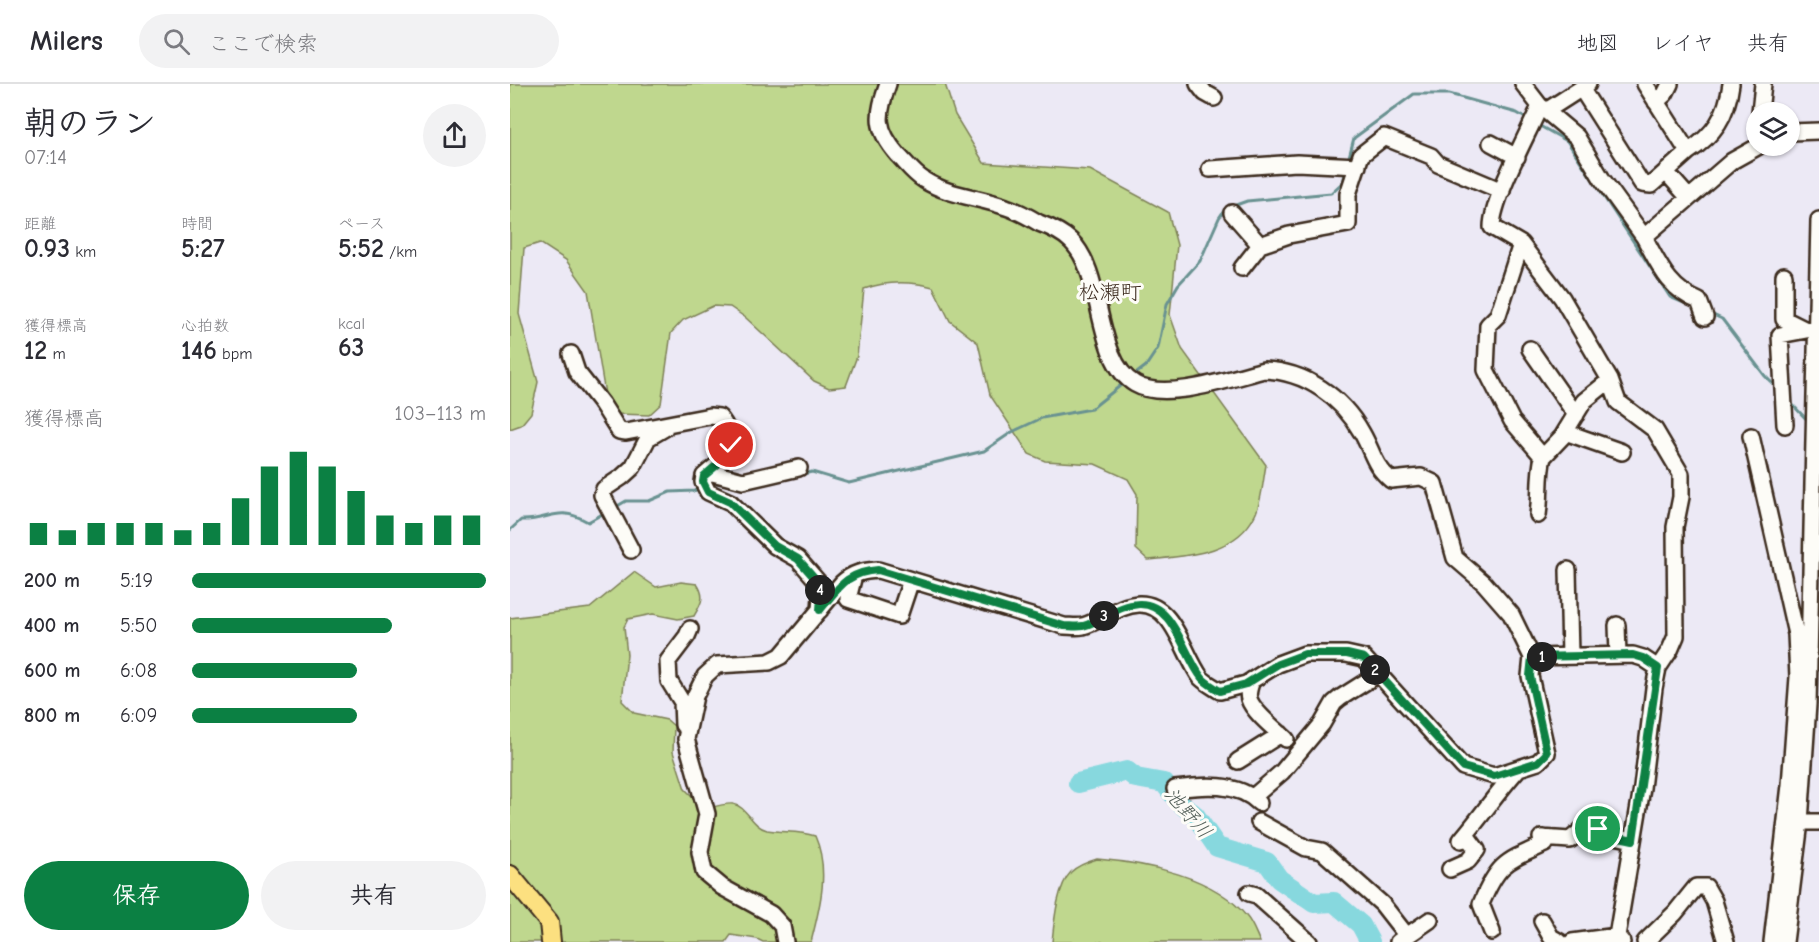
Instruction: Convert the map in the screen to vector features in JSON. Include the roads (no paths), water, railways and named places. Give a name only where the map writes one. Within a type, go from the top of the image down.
[{"type":"main road","points":[[510,876],[549,922],[551,942]]},
{"type":"street","points":[[686,740],[696,696],[705,676],[717,665],[769,662],[781,656],[842,583],[862,571],[878,570],[1064,626],[1082,626],[1128,605],[1142,604],[1157,608],[1168,617],[1203,680],[1220,691],[1252,680],[1278,664],[1305,654],[1347,654],[1364,658],[1463,767],[1494,776],[1538,762],[1547,753],[1530,676],[1532,657],[1511,615],[1485,583],[1455,558],[1434,483],[1420,477],[1391,480],[1379,470],[1362,432],[1348,411],[1326,390],[1299,377],[1264,370],[1179,391],[1162,391],[1137,385],[1127,378],[1108,346],[1100,309],[1087,270],[1071,241],[1049,227],[1006,207],[945,190],[923,180],[888,143],[882,132],[879,118],[882,99],[888,84]]},
{"type":"street","points":[[1198,84],[1205,93],[1214,98]]},
{"type":"street","points":[[1522,84],[1543,108],[1578,138],[1602,179],[1644,237],[1669,281],[1685,296],[1699,301],[1699,315]]},
{"type":"street","points":[[1645,84],[1688,152]]},
{"type":"street","points":[[1656,102],[1665,94],[1670,84]]},
{"type":"street","points":[[1572,942],[1620,939],[1658,668],[1676,636],[1676,527],[1682,497],[1681,474],[1654,430],[1618,402],[1611,380],[1562,298],[1521,244],[1492,226],[1492,220],[1517,157],[1543,108],[1585,86],[1642,184],[1651,185],[1704,141],[1716,128],[1724,112],[1731,84]]},
{"type":"street","points":[[1761,102],[1763,84]]},
{"type":"street","points":[[1800,132],[1819,131]]},
{"type":"street","points":[[1242,268],[1260,245],[1289,235],[1348,224],[1348,194],[1361,155],[1384,137],[1431,156],[1438,164],[1502,191]]},
{"type":"street","points":[[1491,143],[1517,157]]},
{"type":"street","points":[[1644,237],[1746,151]]},
{"type":"street","points":[[1210,169],[1297,164],[1358,166]]},
{"type":"street","points":[[1666,172],[1689,198]]},
{"type":"street","points":[[1232,213],[1260,245]]},
{"type":"street","points":[[1785,942],[1814,691],[1815,419],[1818,375],[1815,330],[1819,220]]},
{"type":"street","points":[[1521,244],[1498,315],[1488,325],[1486,370],[1512,421],[1543,457]]},
{"type":"street","points":[[1784,274],[1784,319],[1815,330]]},
{"type":"street","points":[[1785,425],[1780,335],[1815,330]]},
{"type":"street","points":[[1530,350],[1576,415]]},
{"type":"street","points":[[571,354],[577,372],[602,404],[619,431],[626,432],[710,416],[719,417],[726,424],[731,453],[707,482]]},
{"type":"street","points":[[1538,515],[1539,473],[1543,457],[1565,432],[1584,401],[1611,380]]},
{"type":"street","points":[[632,550],[602,495],[604,489],[633,467],[648,438],[675,423]]},
{"type":"street","points":[[1565,432],[1622,452]]},
{"type":"street","points":[[1751,436],[1796,634],[1798,677],[1790,785],[1772,942]]},
{"type":"street","points":[[707,482],[743,481],[799,468]]},
{"type":"street","points":[[707,482],[775,546],[798,559],[819,583],[820,610]]},
{"type":"street","points":[[1568,570],[1570,656]]},
{"type":"street","points":[[854,575],[848,599],[899,616],[911,580]]},
{"type":"street","points":[[1617,625],[1618,656]]},
{"type":"street","points":[[690,629],[668,661],[669,681],[682,702],[686,740],[707,814],[700,852],[704,872],[722,887],[771,914],[782,926],[785,942]]},
{"type":"street","points":[[1532,657],[1633,655],[1643,658],[1658,668]]},
{"type":"street","points":[[1175,789],[1207,785],[1240,790],[1256,800],[1322,724],[1334,703],[1378,674]]},
{"type":"street","points":[[1238,760],[1284,737],[1264,719],[1249,700],[1248,692],[1252,680]]},
{"type":"street","points":[[1450,869],[1468,861],[1477,850],[1463,838],[1481,817],[1495,795],[1519,768]]},
{"type":"street","points":[[1259,822],[1306,848],[1322,851],[1382,904],[1403,939],[1430,920]]},
{"type":"street","points":[[1800,822],[1819,822]]},
{"type":"street","points":[[1492,932],[1481,904],[1491,880],[1508,861],[1545,844],[1549,836],[1570,840],[1584,828],[1598,829],[1601,833],[1633,840]]},
{"type":"street","points":[[1645,942],[1696,886],[1706,887],[1714,901],[1726,942]]},
{"type":"street","points":[[1249,893],[1256,895],[1309,942]]},
{"type":"street","points":[[1542,921],[1551,937],[1559,942]]},
{"type":"street","points":[[1657,942],[1668,928],[1664,923]]},
{"type":"waterway","points":[[1348,161],[1354,138],[1414,94],[1449,94],[1517,113],[1527,119]]},
{"type":"waterway","points":[[1538,125],[1567,141],[1670,297],[1696,308]]},
{"type":"waterway","points":[[1133,376],[1146,366],[1158,348],[1167,304],[1178,285],[1200,261],[1225,209],[1247,201],[1331,193],[1343,182],[1346,170]]},
{"type":"waterway","points":[[1711,314],[1722,319],[1765,376],[1777,388]]},
{"type":"waterway","points":[[799,475],[812,472],[849,483],[984,451],[1012,432],[1042,418],[1091,409],[1125,382]]},
{"type":"waterway","points":[[1790,402],[1808,421]]},
{"type":"waterway","points":[[709,484],[713,482],[728,485]]},
{"type":"waterway","points":[[614,508],[626,501],[649,501],[670,492],[694,491],[700,488]]},
{"type":"waterway","points":[[510,530],[521,520],[569,514],[588,522],[606,512]]},
{"type":"waterway","name":"池野川","points":[[1078,783],[1127,771],[1136,778],[1164,783],[1180,803],[1195,815],[1217,847],[1267,862],[1279,879],[1314,903],[1334,902],[1361,925],[1370,942]]},
{"type":"district","name":"松瀬町","points":[[1110,292]]}]
